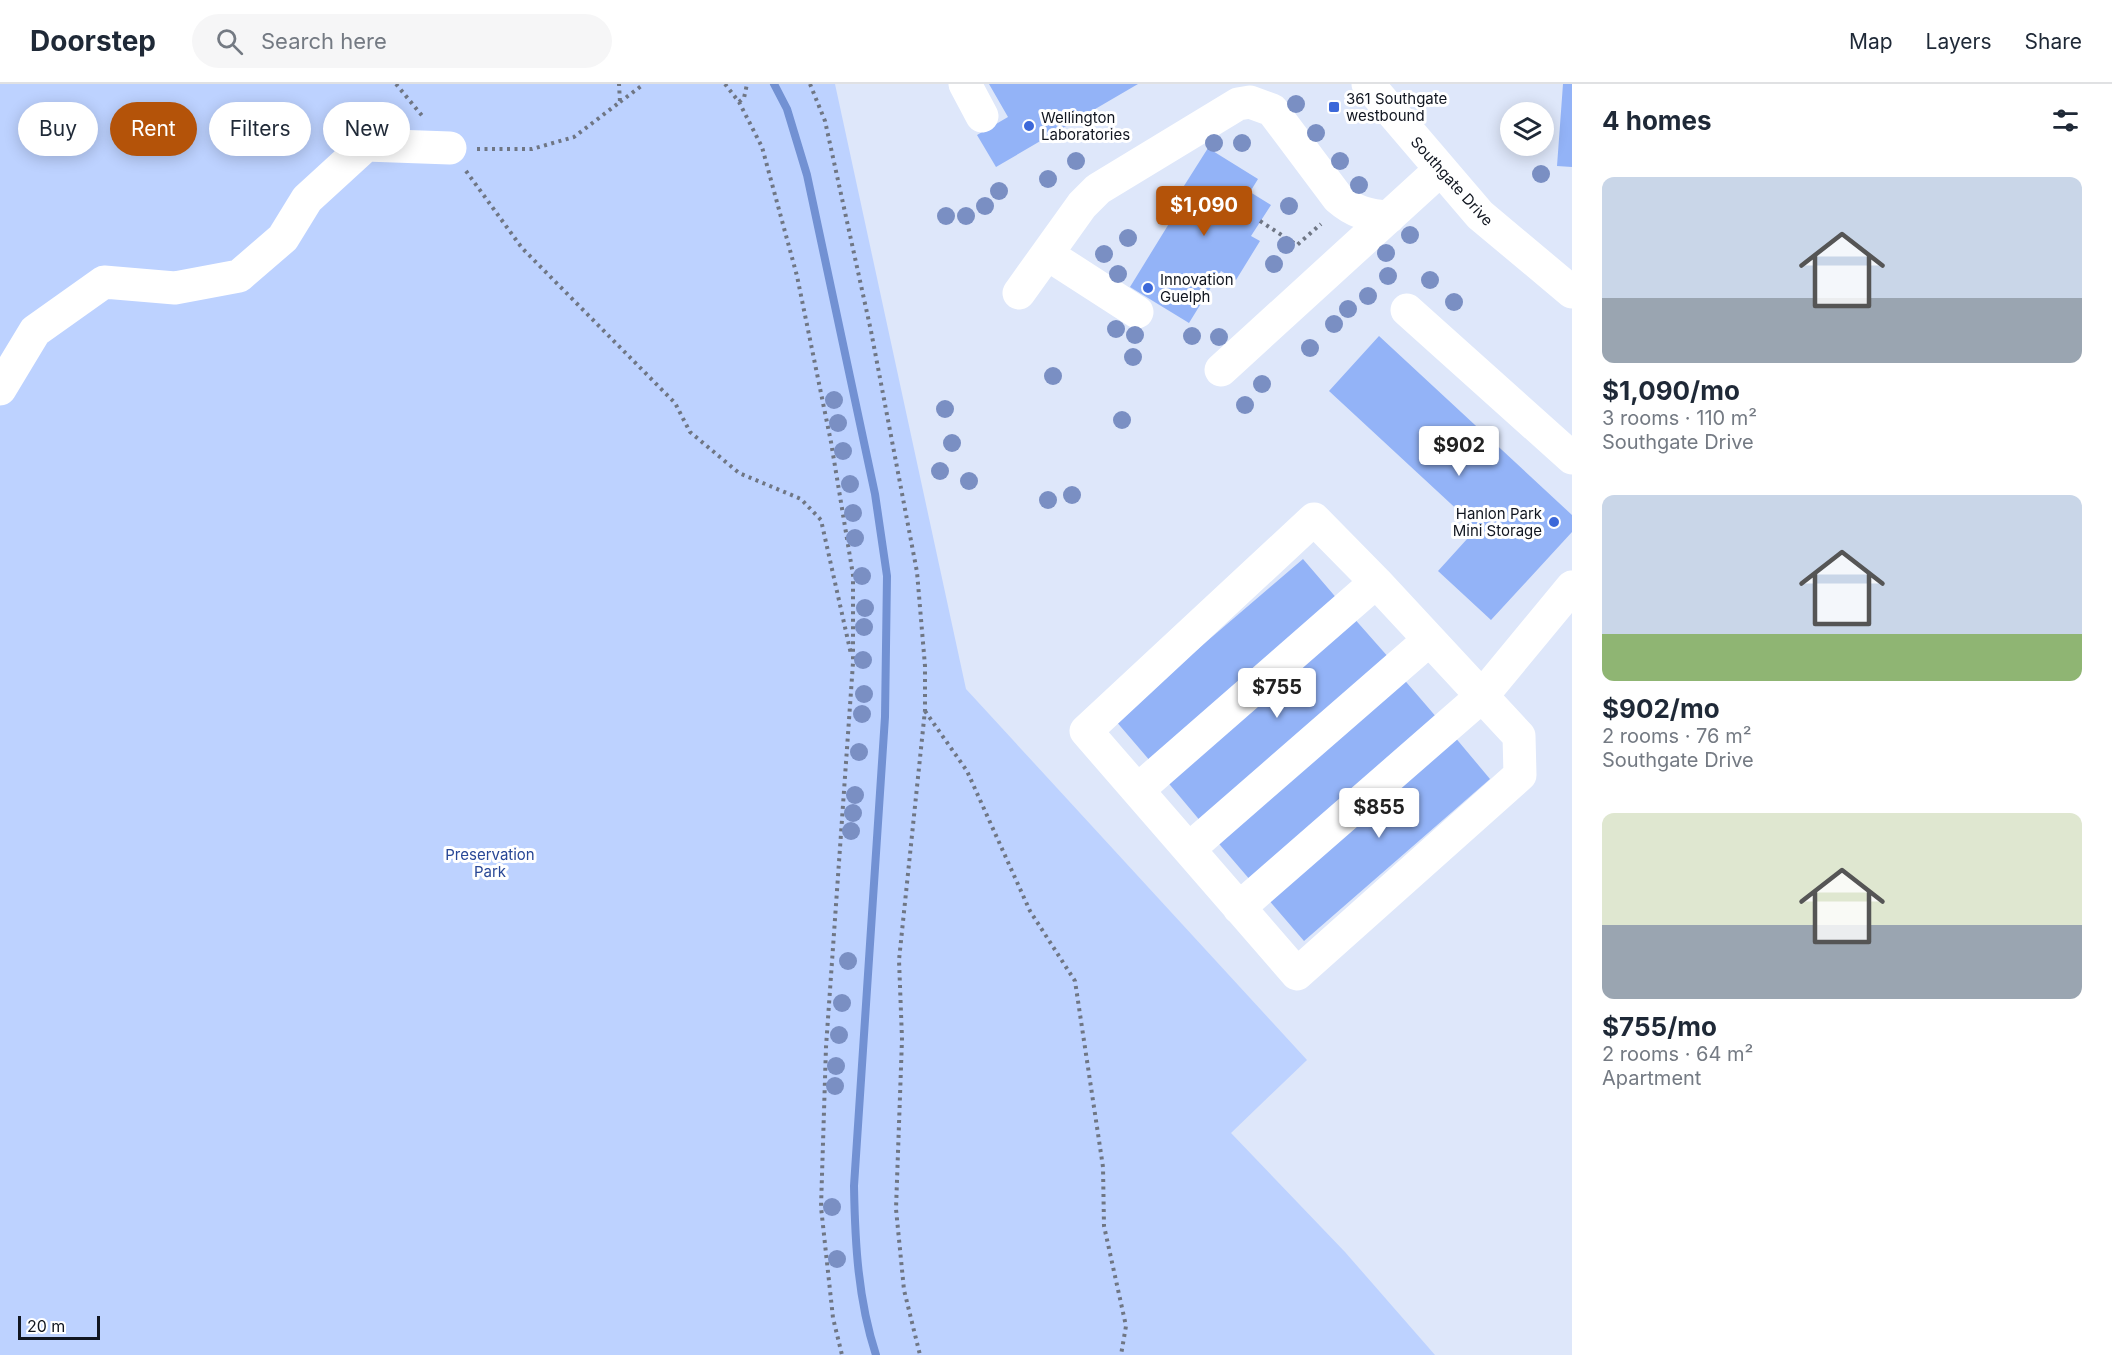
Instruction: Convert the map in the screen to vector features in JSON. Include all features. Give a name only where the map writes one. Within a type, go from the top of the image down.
[{"type":"street","points":[[965,84],[982,116]]},
{"type":"street","name":"Southgate Drive","points":[[1368,84],[1480,216],[1572,292]]},
{"type":"street","points":[[1019,293],[1082,205],[1098,189],[1238,104],[1250,102],[1272,110],[1344,203],[1352,210],[1367,216],[1389,217]]},
{"type":"street","points":[[0,389],[35,331],[104,282],[175,288],[239,276],[283,238],[307,199],[366,145],[450,148]]},
{"type":"street","points":[[1221,370],[1440,171]]},
{"type":"street","points":[[1047,254],[1137,312]]},
{"type":"street","points":[[1407,310],[1572,458]]},
{"type":"street","points":[[1314,519],[1376,582],[1519,736],[1520,775],[1297,974],[1139,789],[1086,731],[1314,519]]},
{"type":"street","points":[[1139,789],[1376,582]]},
{"type":"street","points":[[1239,908],[1482,696],[1572,587]]},
{"type":"street","points":[[1189,849],[1429,640]]},
{"type":"path","points":[[396,84],[410,101]]},
{"type":"path","points":[[619,84],[620,102]]},
{"type":"path","points":[[450,148],[532,149],[574,137],[601,114],[644,84]]},
{"type":"path","points":[[725,84],[739,102],[762,147],[797,276],[831,442],[853,575],[853,663],[826,1047],[821,1207],[833,1318],[842,1355]]},
{"type":"path","points":[[739,102],[744,98],[747,84]]},
{"type":"path","points":[[810,84],[825,121],[912,539],[925,666],[925,710],[899,960],[902,1039],[896,1209],[904,1290],[920,1355]]},
{"type":"path","points":[[450,148],[522,248],[675,403],[690,432],[739,473],[801,499],[821,520],[853,663]]},
{"type":"path","points":[[1260,221],[1297,245],[1344,203]]},
{"type":"path","points":[[925,710],[967,771],[1030,911],[1075,981],[1103,1167],[1104,1226],[1126,1326],[1121,1355]]},
{"type":"green space","name":"Preservation Park","points":[[0,84],[835,84],[966,689],[1307,1060],[1231,1133],[1345,1252],[1435,1355],[0,1355]]},
{"type":"building","name":"Wellington Laboratories","points":[[989,84],[1138,84],[996,167],[977,135],[1008,117]]},
{"type":"building","points":[[1563,84],[1572,84],[1572,167],[1557,166]]},
{"type":"building","points":[[1208,148],[1258,179],[1250,192],[1271,205],[1251,236],[1260,241],[1236,280],[1221,271],[1189,323],[1130,287],[1178,209],[1182,211],[1187,203],[1177,197]]},
{"type":"building","points":[[1379,336],[1572,515],[1572,532],[1491,620],[1438,571],[1477,528],[1329,391]]},
{"type":"building","points":[[1303,559],[1339,601],[1151,762],[1115,720]]},
{"type":"building","points":[[1352,616],[1390,659],[1202,823],[1165,779]]},
{"type":"building","points":[[1401,676],[1438,719],[1251,881],[1214,838]]},
{"type":"building","points":[[1454,736],[1490,779],[1304,941],[1267,898]]},
{"type":"waterway","points":[[774,84],[787,109],[807,175],[875,494],[887,576],[885,717],[854,1186],[855,1229],[861,1292],[876,1355]]},
{"type":"place","name":"361 Southgate westbound","points":[[1334,107]]},
{"type":"place","name":"Wellington Laboratories","points":[[1029,126]]},
{"type":"place","name":"Innovation Guelph","points":[[1148,288]]},
{"type":"place","name":"Hanlon Park Mini Storage","points":[[1554,522]]}]
